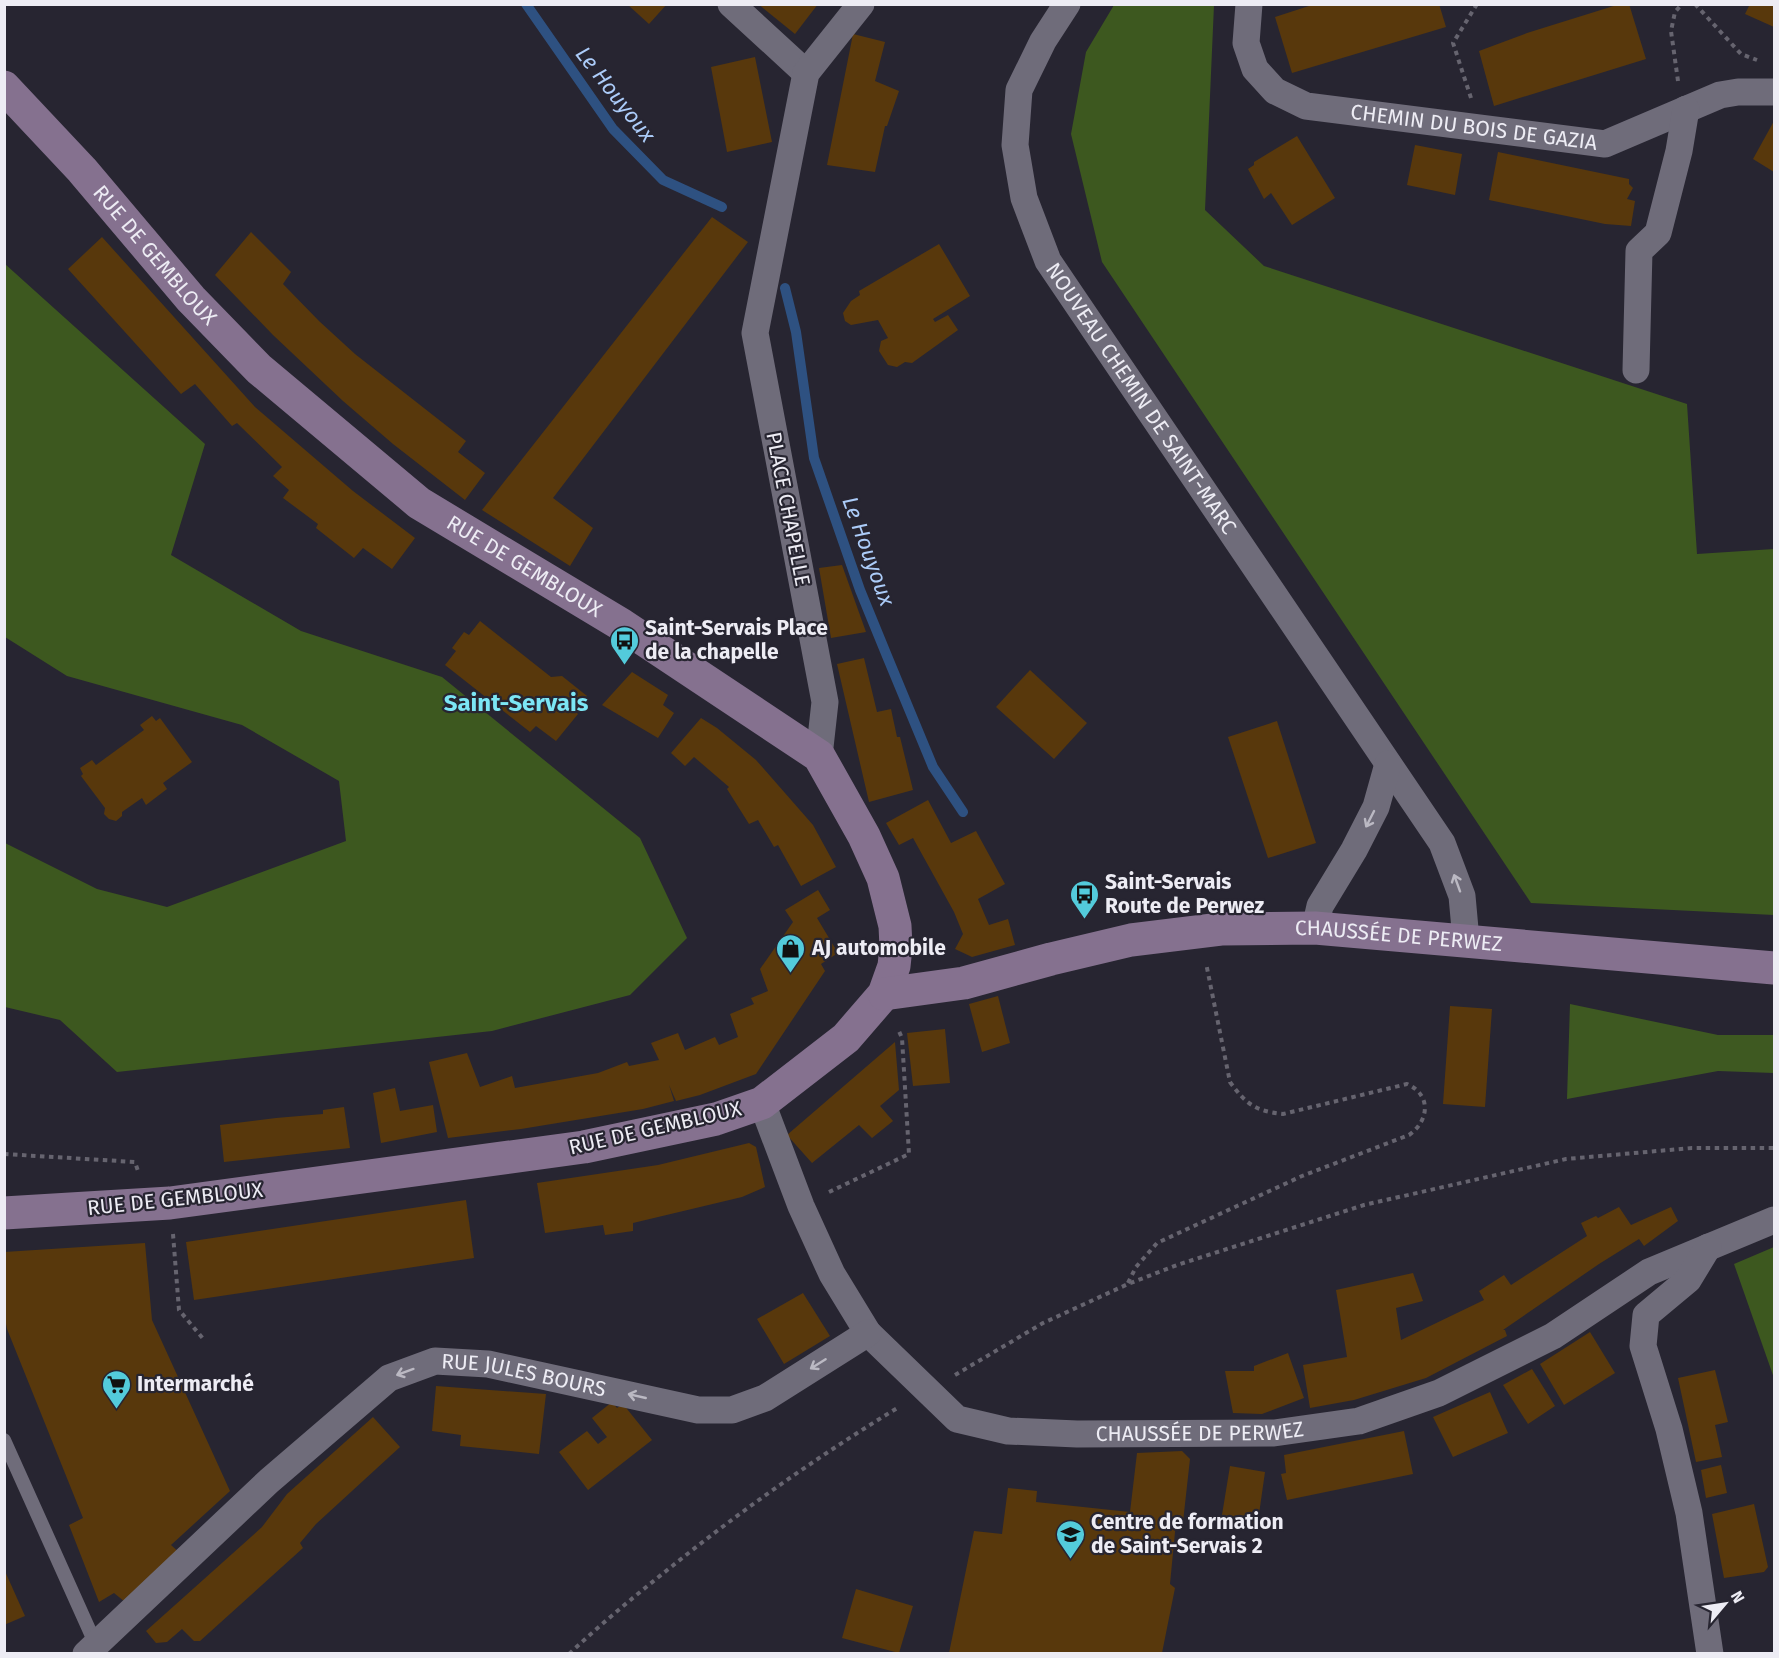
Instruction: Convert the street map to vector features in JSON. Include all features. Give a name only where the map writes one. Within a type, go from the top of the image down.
[{"type":"main road","name":"RUE DE GEMBLOUX","points":[[4,87],[82,170],[192,299],[259,369],[419,503],[622,625],[819,756],[864,836],[883,878],[895,926],[896,947],[894,966],[884,994],[846,1038],[762,1103],[716,1119],[584,1147],[159,1204],[4,1212]]},
{"type":"main road","name":"CHAUSSÉE DE PERWEZ","points":[[884,994],[964,983],[1131,940],[1221,929],[1315,928],[1774,968]]},
{"type":"street","points":[[730,4],[806,73],[861,4]]},
{"type":"street","name":"NOUVEAU CHEMIN DE SAINT-MARC","points":[[1067,4],[1043,40],[1019,90],[1015,145],[1024,198],[1048,261],[1442,843],[1462,896],[1466,940]]},
{"type":"street","name":"CHEMIN DU BOIS DE GAZIA","points":[[1249,4],[1245,43],[1256,69],[1275,91],[1306,106],[1605,144],[1720,95],[1738,92],[1774,92]]},
{"type":"street","name":"PLACE CHAPELLE","points":[[806,73],[755,333],[825,702],[819,756]]},
{"type":"street","points":[[1636,370],[1639,251],[1658,233],[1679,151],[1686,110]]},
{"type":"street","points":[[1315,928],[1320,906],[1354,850],[1376,807],[1388,764]]},
{"type":"street","name":"CHAUSSÉE DE PERWEZ","points":[[762,1103],[801,1206],[832,1274],[868,1333],[957,1419],[1008,1431],[1077,1434],[1274,1433],[1359,1421],[1439,1393],[1553,1336],[1649,1272],[1774,1220]]},
{"type":"street","points":[[1708,1247],[1688,1280],[1646,1315],[1643,1346],[1669,1429],[1689,1513],[1710,1653]]},
{"type":"street","name":"RUE JULES BOURS","points":[[91,1649],[269,1480],[389,1378],[435,1361],[488,1364],[698,1410],[732,1410],[765,1398],[868,1333]]},
{"type":"lane","points":[[4,1440],[91,1649]]},
{"type":"path","points":[[1477,4],[1453,43],[1481,127]]},
{"type":"path","points":[[1682,4],[1675,12],[1671,31],[1675,70],[1686,110]]},
{"type":"path","points":[[1695,4],[1741,54],[1766,63]]},
{"type":"path","points":[[1128,1284],[1136,1267],[1157,1243],[1302,1176],[1409,1135],[1418,1128],[1425,1113],[1421,1094],[1416,1088],[1407,1084],[1283,1114],[1254,1108],[1230,1082],[1199,931]]},
{"type":"path","points":[[801,1206],[909,1154],[902,1038],[884,994]]},
{"type":"path","points":[[952,1377],[1043,1323],[1128,1284],[1177,1265],[1364,1205],[1566,1159],[1692,1148],[1774,1148]]},
{"type":"path","points":[[4,1154],[135,1162],[159,1204],[179,1310],[205,1341]]},
{"type":"path","points":[[570,1653],[600,1624],[718,1530],[847,1438],[905,1403]]},
{"type":"green space","points":[[1114,5],[1214,5],[1205,210],[1264,266],[1687,404],[1697,554],[1774,549],[1774,915],[1531,903],[1102,262],[1071,134],[1086,52]]},
{"type":"green space","points":[[5,264],[205,444],[171,555],[301,631],[442,677],[640,838],[687,938],[630,995],[492,1031],[117,1072],[60,1020],[5,1007],[5,843],[97,889],[167,907],[346,841],[339,781],[242,725],[67,676],[5,637]]},
{"type":"green space","points":[[1570,1004],[1718,1035],[1774,1035],[1774,1073],[1718,1071],[1567,1099]]},
{"type":"green space","points":[[1774,1247],[1774,1378],[1734,1264]]},
{"type":"building","points":[[627,4],[667,4],[649,24]]},
{"type":"building","points":[[758,4],[818,4],[795,34]]},
{"type":"building","points":[[1315,4],[1439,4],[1446,27],[1292,73],[1275,17]]},
{"type":"building","points":[[1620,4],[1629,4],[1646,59],[1494,106],[1479,51],[1527,33]]},
{"type":"building","points":[[1750,4],[1774,4],[1774,27],[1745,14]]},
{"type":"building","points":[[853,34],[885,42],[875,81],[899,91],[887,126],[885,126],[875,172],[827,165]]},
{"type":"building","points":[[755,57],[772,142],[727,152],[711,67]]},
{"type":"building","points":[[1774,121],[1774,172],[1753,159]]},
{"type":"building","points":[[1297,136],[1335,198],[1292,225],[1271,193],[1264,199],[1248,169],[1254,165],[1254,162]]},
{"type":"building","points":[[1415,145],[1462,154],[1455,195],[1407,185]]},
{"type":"building","points":[[1498,152],[1629,179],[1629,184],[1633,188],[1627,199],[1635,201],[1631,226],[1605,224],[1489,200]]},
{"type":"building","points":[[712,217],[748,242],[553,498],[593,528],[570,566],[482,510]]},
{"type":"building","points":[[251,232],[291,272],[283,284],[319,321],[355,354],[466,441],[458,452],[485,473],[465,500],[393,444],[343,401],[273,335],[215,275]]},
{"type":"building","points":[[102,237],[255,407],[353,491],[415,538],[392,569],[363,548],[354,558],[316,528],[318,524],[283,498],[289,490],[273,476],[282,467],[237,423],[232,426],[195,384],[181,394],[68,269]]},
{"type":"building","points":[[939,244],[970,296],[933,319],[935,322],[948,315],[958,330],[912,363],[905,362],[897,367],[888,365],[879,351],[881,341],[888,338],[878,320],[851,325],[845,321],[843,313],[851,301],[860,295],[859,291]]},
{"type":"building","points":[[842,565],[866,632],[831,638],[819,568]]},
{"type":"building","points":[[480,621],[551,677],[562,676],[587,696],[575,711],[578,714],[556,741],[536,726],[530,732],[445,665],[456,651],[452,648],[464,632],[469,635]]},
{"type":"building","points":[[864,658],[877,712],[891,709],[913,790],[869,802],[837,664]]},
{"type":"building","points":[[1030,670],[1087,723],[1054,759],[996,707]]},
{"type":"building","points":[[632,672],[668,695],[663,705],[674,713],[658,738],[602,705]]},
{"type":"building","points":[[152,716],[156,721],[160,718],[192,762],[163,783],[167,789],[146,805],[142,798],[122,812],[122,816],[116,821],[109,819],[104,814],[105,808],[81,776],[83,774],[80,768],[92,760],[96,765],[144,730],[140,725]]},
{"type":"building","points":[[701,718],[756,760],[813,825],[836,867],[801,886],[778,845],[774,847],[758,820],[749,824],[727,789],[729,787],[694,757],[685,766],[671,753]]},
{"type":"building","points":[[1277,721],[1316,843],[1268,858],[1228,737]]},
{"type":"building","points":[[928,800],[951,843],[976,831],[1005,884],[978,899],[989,925],[1008,919],[1015,945],[972,957],[955,949],[963,934],[954,912],[913,838],[899,845],[886,823]]},
{"type":"building","points":[[818,890],[830,910],[817,918],[838,953],[821,964],[825,971],[756,1074],[700,1095],[676,1101],[669,1085],[674,1101],[643,1109],[521,1129],[448,1138],[429,1062],[467,1053],[480,1087],[512,1076],[515,1088],[598,1073],[627,1062],[629,1066],[659,1060],[651,1043],[678,1033],[685,1050],[715,1037],[719,1045],[738,1037],[730,1014],[754,1004],[751,998],[768,991],[760,969],[793,922],[785,910]]},
{"type":"building","points":[[998,996],[1010,1043],[982,1052],[969,1004]]},
{"type":"building","points":[[1450,1006],[1492,1009],[1485,1107],[1443,1104]]},
{"type":"building","points":[[945,1029],[950,1083],[913,1086],[907,1033]]},
{"type":"building","points":[[895,1042],[899,1090],[880,1106],[893,1121],[872,1138],[859,1125],[812,1163],[787,1135]]},
{"type":"building","points":[[395,1088],[400,1111],[433,1105],[437,1132],[381,1143],[373,1093]]},
{"type":"building","points":[[344,1107],[350,1148],[224,1162],[220,1125],[323,1114],[323,1110]]},
{"type":"building","points":[[749,1143],[756,1147],[765,1187],[742,1197],[633,1223],[633,1231],[605,1235],[603,1225],[545,1233],[537,1183],[658,1165]]},
{"type":"building","points":[[466,1200],[474,1258],[194,1300],[186,1242]]},
{"type":"building","points":[[1619,1207],[1631,1225],[1671,1207],[1678,1221],[1644,1246],[1639,1239],[1599,1264],[1503,1330],[1507,1336],[1426,1378],[1354,1400],[1310,1408],[1303,1365],[1347,1357],[1336,1290],[1413,1273],[1423,1301],[1396,1308],[1401,1340],[1484,1300],[1479,1291],[1504,1275],[1511,1285],[1587,1236],[1581,1223],[1596,1216],[1598,1218]]},
{"type":"building","name":"Intermarché","points":[[145,1243],[152,1320],[230,1491],[171,1545],[183,1556],[130,1606],[114,1593],[99,1602],[69,1525],[83,1518],[7,1329],[4,1313],[4,1252]]},
{"type":"building","points":[[803,1293],[830,1336],[784,1364],[757,1319]]},
{"type":"building","points":[[1590,1332],[1615,1373],[1564,1405],[1540,1364]]},
{"type":"building","points":[[1288,1353],[1304,1398],[1262,1414],[1233,1413],[1225,1371],[1254,1371],[1254,1366]]},
{"type":"building","points":[[1532,1369],[1555,1406],[1528,1424],[1503,1385]]},
{"type":"building","points":[[1715,1370],[1728,1422],[1715,1425],[1722,1457],[1696,1462],[1678,1378]]},
{"type":"building","points":[[436,1386],[546,1394],[539,1454],[460,1446],[461,1435],[432,1431]]},
{"type":"building","points":[[1490,1392],[1508,1433],[1453,1457],[1433,1417]]},
{"type":"building","points":[[612,1402],[617,1408],[623,1404],[652,1440],[588,1490],[559,1452],[587,1431],[598,1444],[607,1437],[592,1418]]},
{"type":"building","points":[[373,1417],[400,1447],[316,1524],[300,1543],[303,1548],[200,1641],[194,1641],[182,1629],[167,1642],[156,1643],[146,1631],[262,1527],[287,1494]]},
{"type":"building","points":[[1404,1431],[1413,1474],[1287,1500],[1281,1474],[1286,1473],[1284,1455]]},
{"type":"building","name":"Centre de formation de Saint-Servais 2","points":[[1182,1451],[1190,1459],[1183,1522],[1176,1522],[1170,1584],[1175,1588],[1162,1653],[949,1653],[974,1531],[1002,1534],[1008,1488],[1037,1491],[1036,1502],[1130,1512],[1137,1453]]},
{"type":"building","points":[[1721,1465],[1727,1493],[1706,1498],[1701,1470]]},
{"type":"building","points":[[1230,1466],[1265,1472],[1257,1528],[1221,1521]]},
{"type":"building","points":[[1754,1504],[1768,1567],[1764,1572],[1724,1578],[1712,1514]]},
{"type":"building","points":[[4,1569],[25,1616],[4,1625]]},
{"type":"building","points":[[856,1589],[913,1606],[899,1653],[842,1638]]},
{"type":"waterway","name":"Le Houyoux","points":[[526,4],[613,129],[663,180],[722,207]]},
{"type":"waterway","name":"Le Houyoux","points":[[785,288],[796,332],[814,458],[860,590],[933,767],[963,812]]},
{"type":"place","name":"Saint-Servais Place de la chapelle","points":[[624,666]]},
{"type":"place","name":"Saint-Servais Route de Perwez","points":[[1084,920]]},
{"type":"place","name":"AJ automobile","points":[[791,974]]},
{"type":"place","name":"Intermarché","points":[[116,1410]]},
{"type":"place","name":"Centre de formation de Saint-Servais 2","points":[[1070,1560]]},
{"type":"district","name":"Saint-Servais","points":[[516,703]]}]
